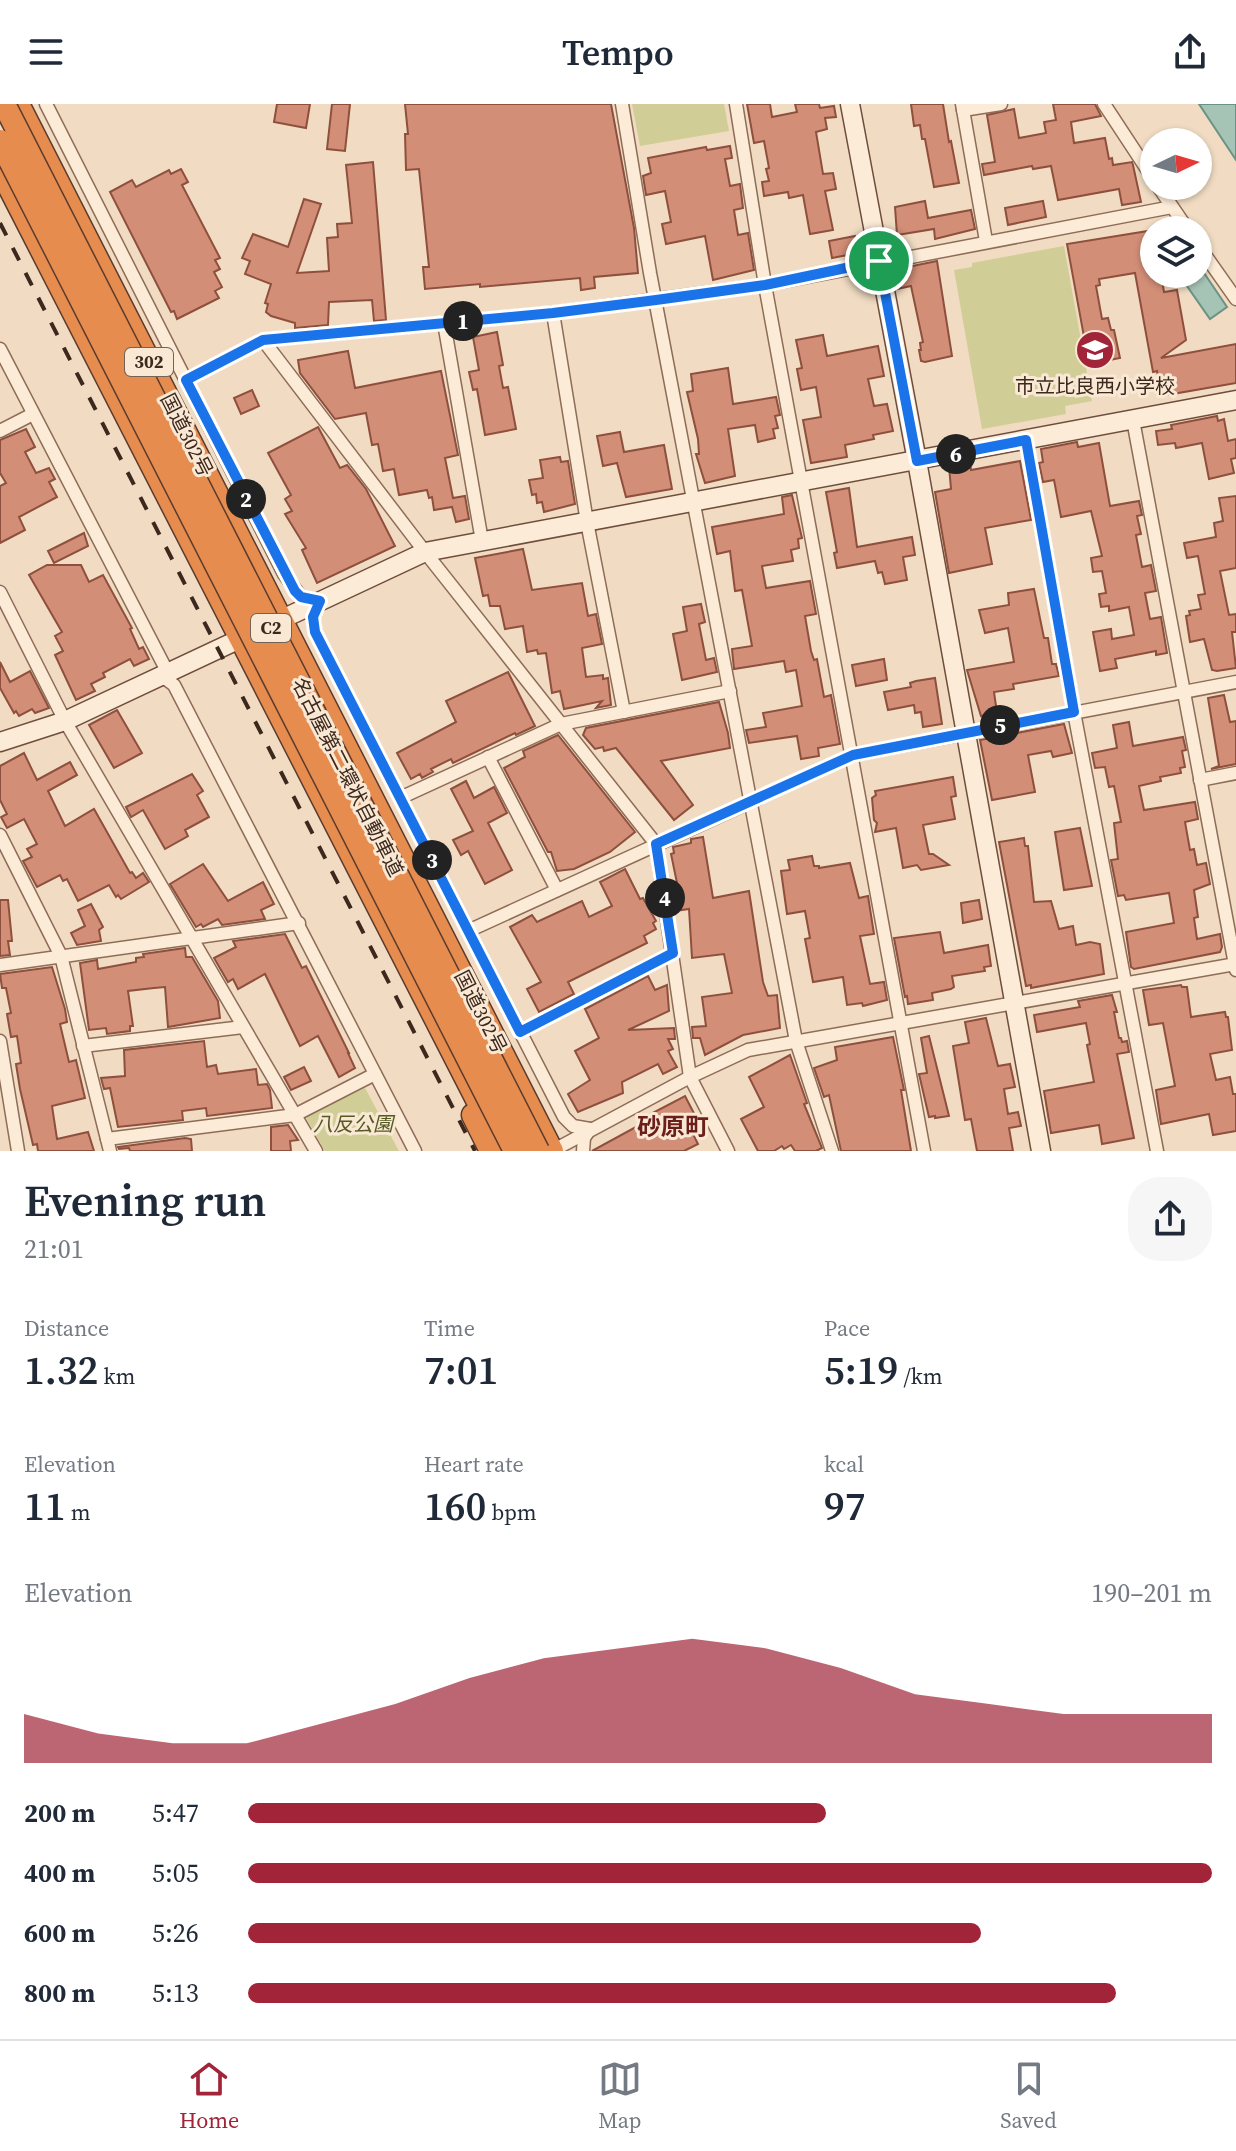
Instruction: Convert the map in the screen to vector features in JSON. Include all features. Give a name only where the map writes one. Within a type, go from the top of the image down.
[{"type":"highway","name":"名古屋第二環状自動車道","points":[[4,104],[538,1151]]},
{"type":"highway","name":"国道302号","points":[[18,104],[552,1151]]},
{"type":"highway","name":"名古屋第二環状自動車道","points":[[0,141],[515,1151]]},
{"type":"highway","name":"302","points":[[0,169],[503,1151]]},
{"type":"highway","points":[[0,186],[86,354],[124,412]]},
{"type":"highway","points":[[323,800],[353,881],[491,1151]]},
{"type":"street","points":[[46,104],[295,591],[301,597],[320,601]]},
{"type":"street","points":[[622,104],[796,1041],[832,1151]]},
{"type":"street","points":[[736,104],[765,285],[924,1151]]},
{"type":"street","points":[[850,104],[1041,1151]]},
{"type":"street","points":[[986,241],[962,107],[1001,104]]},
{"type":"street","points":[[1104,104],[1140,159]]},
{"type":"street","points":[[59,186],[68,155],[66,143]]},
{"type":"street","points":[[1167,200],[1178,216]]},
{"type":"street","points":[[186,380],[263,340],[553,313],[765,285],[1172,207]]},
{"type":"street","points":[[1212,265],[1236,299]]},
{"type":"street","points":[[553,313],[587,522],[624,712]]},
{"type":"street","points":[[444,323],[482,541]]},
{"type":"street","points":[[263,340],[425,552],[656,844],[690,1077],[728,1151]]},
{"type":"street","points":[[0,349],[162,676],[174,685],[415,1151]]},
{"type":"street","points":[[0,742],[65,721],[425,552],[1236,400]]},
{"type":"street","points":[[0,431],[33,414]]},
{"type":"street","points":[[552,1151],[690,1077],[748,1050],[1236,966],[1133,420]]},
{"type":"street","points":[[1026,440],[1157,1151]]},
{"type":"street","points":[[227,514],[234,475]]},
{"type":"street","points":[[0,592],[65,721],[316,1151]]},
{"type":"street","points":[[320,601],[313,617],[315,632],[352,705],[568,1123],[580,1129],[590,1129]]},
{"type":"street","points":[[468,931],[853,755],[965,731],[1236,682]]},
{"type":"street","points":[[318,691],[352,705]]},
{"type":"street","points":[[400,798],[561,724],[730,691]]},
{"type":"street","points":[[488,757],[557,890]]},
{"type":"street","points":[[1200,780],[1236,773]]},
{"type":"street","points":[[0,835],[6,858],[61,956],[108,1145],[295,1115],[375,1074]]},
{"type":"street","points":[[0,965],[299,923]]},
{"type":"street","points":[[520,1032],[673,953]]},
{"type":"street","points":[[477,1004],[484,974],[482,957]]},
{"type":"street","points":[[83,1046],[243,1027]]},
{"type":"street","points":[[0,1041],[18,1151]]},
{"type":"street","points":[[583,1151],[584,1138],[590,1129]]},
{"type":"green space","points":[[632,104],[724,104],[729,131],[640,146]]},
{"type":"green space","points":[[1064,246],[1092,401],[1065,406],[1066,414],[982,429],[954,270],[972,267],[972,263]]},
{"type":"green space","name":"八反公園","points":[[365,1088],[399,1151],[325,1151],[305,1116]]},
{"type":"shaded area","points":[[1199,104],[1236,104],[1236,160]]},
{"type":"shaded area","points":[[1212,285],[1227,307],[1210,319],[1188,288],[1212,288]]},
{"type":"building","points":[[277,104],[310,104],[306,128],[274,122]]},
{"type":"building","points":[[332,104],[350,104],[345,151],[327,149]]},
{"type":"building","points":[[405,104],[611,104],[634,228],[638,273],[594,277],[595,288],[581,290],[580,278],[425,289],[423,267],[429,267],[419,169],[406,170],[405,134],[408,134]]},
{"type":"building","points":[[747,104],[770,104],[772,117],[797,112],[795,104],[819,104],[820,108],[834,106],[836,117],[825,118],[827,129],[816,132],[823,174],[833,173],[836,189],[825,191],[833,230],[810,234],[803,195],[789,198],[788,192],[764,196],[762,182],[769,181],[766,169],[769,168],[764,141],[754,143]]},
{"type":"building","points":[[911,104],[943,104],[959,183],[934,187],[925,139],[922,139],[920,125],[914,126]]},
{"type":"building","points":[[1053,104],[1095,104],[1101,116],[1071,122],[1074,143],[1105,138],[1113,165],[1132,162],[1141,202],[1122,205],[1119,189],[1058,200],[1051,166],[1033,169],[1032,166],[984,175],[982,164],[995,162],[987,115],[1014,109],[1019,138],[1046,133],[1044,122],[1056,120]]},
{"type":"building","points":[[730,146],[732,158],[725,159],[730,186],[740,184],[743,208],[734,210],[738,235],[748,233],[754,270],[713,280],[705,236],[666,244],[662,224],[671,222],[665,191],[646,195],[643,176],[651,173],[648,158],[706,147],[707,150]]},
{"type":"building","points":[[373,162],[386,320],[374,321],[372,300],[329,302],[328,325],[295,328],[295,323],[271,316],[266,312],[268,304],[265,303],[271,284],[245,274],[250,261],[242,258],[253,234],[288,247],[304,199],[321,204],[297,273],[329,271],[327,238],[338,237],[337,224],[352,223],[346,165]]},
{"type":"building","points":[[181,169],[188,182],[182,185],[220,258],[215,260],[220,269],[214,272],[222,287],[215,291],[219,298],[177,319],[110,192],[132,180],[136,187],[169,170],[171,174]]},
{"type":"building","points":[[925,201],[928,218],[971,210],[975,229],[935,239],[934,229],[897,235],[895,207]]},
{"type":"building","points":[[1043,201],[1046,217],[1008,225],[1005,208]]},
{"type":"building","points":[[1140,232],[1140,288],[1163,288],[1164,292],[1177,290],[1186,340],[1161,358],[1236,344],[1236,383],[1161,396],[1157,371],[1153,372],[1135,273],[1099,279],[1100,285],[1096,286],[1102,319],[1108,318],[1111,330],[1114,330],[1120,358],[1089,364],[1067,244]]},
{"type":"building","points":[[855,236],[858,253],[832,258],[829,241]]},
{"type":"building","points":[[937,261],[952,356],[925,362],[921,361],[919,350],[923,342],[911,286],[897,289],[893,270]]},
{"type":"building","points":[[497,332],[503,365],[499,366],[503,388],[508,387],[516,429],[485,435],[477,389],[473,390],[469,372],[479,370],[473,337]]},
{"type":"building","points":[[823,335],[827,356],[878,346],[884,376],[868,379],[874,406],[887,404],[893,431],[845,445],[847,457],[811,463],[803,420],[821,417],[816,387],[801,390],[797,369],[802,368],[796,340]]},
{"type":"building","points":[[348,351],[355,388],[441,371],[458,455],[445,458],[453,498],[465,496],[469,519],[456,522],[452,507],[434,510],[432,497],[429,498],[427,490],[399,495],[394,469],[383,471],[378,444],[372,445],[366,413],[335,419],[300,373],[298,360]]},
{"type":"building","points":[[728,368],[733,404],[776,397],[780,415],[775,416],[778,428],[773,429],[775,438],[758,442],[755,425],[728,429],[735,476],[705,483],[696,454],[699,454],[698,439],[687,392],[693,391],[691,374]]},
{"type":"building","points":[[252,390],[259,406],[241,414],[234,398]]},
{"type":"building","points":[[1217,416],[1218,421],[1224,419],[1228,441],[1236,439],[1236,458],[1231,459],[1234,473],[1209,479],[1202,443],[1176,448],[1175,443],[1158,445],[1156,431]]},
{"type":"building","points":[[318,427],[340,468],[347,465],[366,489],[395,546],[317,583],[302,550],[306,548],[285,514],[292,511],[285,499],[291,495],[268,453]]},
{"type":"building","points":[[26,429],[35,447],[25,452],[36,473],[49,468],[55,479],[49,482],[57,497],[19,517],[25,530],[0,543],[0,486],[6,483],[0,473],[0,440]]},
{"type":"building","points":[[620,432],[624,452],[664,445],[672,489],[626,497],[617,463],[603,466],[597,436]]},
{"type":"building","points":[[1077,442],[1078,447],[1099,443],[1110,506],[1139,501],[1142,515],[1137,516],[1141,534],[1136,535],[1142,567],[1151,565],[1156,591],[1145,593],[1150,619],[1161,617],[1167,653],[1156,655],[1156,651],[1115,659],[1117,668],[1100,671],[1093,632],[1111,629],[1112,639],[1134,635],[1129,607],[1109,611],[1109,606],[1101,607],[1099,594],[1106,593],[1102,571],[1093,572],[1091,558],[1102,556],[1091,511],[1061,517],[1054,480],[1043,482],[1039,463],[1043,462],[1041,449]]},
{"type":"building","points":[[560,457],[561,462],[568,461],[575,504],[544,512],[542,502],[537,503],[536,494],[532,495],[529,480],[543,478],[540,460]]},
{"type":"building","points":[[1020,461],[1031,520],[985,528],[992,564],[949,573],[935,492],[951,489],[949,466],[970,462],[971,470]]},
{"type":"building","points":[[849,488],[857,547],[912,537],[915,555],[903,557],[907,580],[885,584],[875,561],[837,568],[826,492]]},
{"type":"building","points":[[792,495],[802,538],[798,539],[799,548],[791,550],[793,561],[762,566],[766,588],[810,581],[816,614],[805,616],[811,651],[814,660],[817,659],[824,697],[831,695],[840,744],[818,748],[819,756],[801,759],[797,736],[749,743],[746,730],[766,727],[763,713],[802,706],[796,670],[786,672],[784,661],[734,669],[732,649],[752,646],[742,590],[735,591],[730,551],[717,554],[712,527],[784,514],[782,497]]},
{"type":"building","points":[[1236,496],[1236,568],[1220,571],[1229,615],[1236,614],[1236,632],[1232,632],[1236,668],[1217,671],[1212,670],[1204,639],[1190,642],[1186,616],[1190,615],[1189,611],[1201,609],[1198,595],[1205,594],[1198,556],[1187,558],[1184,543],[1216,537],[1214,523],[1223,521],[1219,498]]},
{"type":"building","points":[[84,533],[88,546],[54,563],[48,551]]},
{"type":"building","points":[[523,549],[532,590],[582,583],[588,616],[596,614],[602,644],[582,648],[586,677],[603,675],[603,679],[608,678],[611,705],[596,708],[602,701],[564,709],[560,691],[552,693],[546,653],[538,654],[537,650],[527,652],[523,626],[505,629],[500,606],[490,606],[488,595],[483,596],[475,558]]},
{"type":"building","points":[[47,565],[81,565],[89,582],[103,575],[132,628],[139,649],[143,647],[149,659],[134,666],[130,659],[103,673],[105,677],[91,684],[95,691],[76,700],[55,655],[63,651],[55,636],[62,632],[29,575]]},
{"type":"building","points":[[1034,589],[1044,638],[1048,638],[1052,664],[1056,664],[1059,676],[1013,684],[1014,689],[994,692],[997,713],[981,716],[967,670],[1014,662],[1008,628],[985,633],[979,610],[1009,605],[1008,593]]},
{"type":"building","points":[[701,604],[705,622],[699,624],[706,660],[714,658],[717,672],[682,680],[673,634],[687,631],[683,607]]},
{"type":"building","points":[[884,659],[887,680],[856,686],[852,665]]},
{"type":"building","points":[[0,662],[10,682],[30,671],[49,708],[35,713],[32,709],[19,716],[16,711],[14,713],[0,688]]},
{"type":"building","points":[[508,672],[535,726],[453,763],[451,759],[431,769],[433,772],[422,778],[420,774],[411,779],[397,753],[456,722],[446,701]]},
{"type":"building","points":[[935,678],[942,724],[923,727],[921,712],[915,713],[914,705],[888,710],[884,692]]},
{"type":"building","points":[[1224,695],[1230,722],[1236,721],[1236,764],[1211,769],[1219,766],[1208,698]]},
{"type":"building","points":[[719,702],[730,748],[661,761],[693,805],[674,820],[616,748],[604,751],[603,747],[595,749],[583,735],[586,728]]},
{"type":"building","points":[[117,710],[142,753],[114,768],[89,725]]},
{"type":"building","points":[[1129,722],[1133,746],[1183,737],[1186,750],[1182,751],[1185,767],[1180,768],[1181,773],[1139,786],[1144,810],[1195,802],[1198,819],[1185,822],[1190,850],[1194,849],[1197,865],[1206,863],[1210,884],[1194,890],[1197,939],[1220,934],[1220,952],[1134,969],[1131,967],[1126,932],[1174,923],[1169,893],[1126,900],[1124,895],[1118,896],[1111,860],[1118,859],[1114,823],[1121,822],[1114,786],[1109,787],[1105,767],[1095,768],[1092,753],[1117,748],[1113,725]]},
{"type":"building","points":[[1064,724],[1072,753],[1053,757],[1051,751],[1028,755],[1035,792],[992,800],[980,740]]},
{"type":"building","points":[[558,735],[635,832],[610,852],[574,869],[557,871],[551,852],[548,852],[504,768],[525,757],[523,751]]},
{"type":"building","points":[[24,753],[37,780],[70,762],[77,775],[48,791],[65,826],[94,809],[130,873],[136,878],[143,873],[149,882],[121,899],[118,895],[116,897],[109,885],[78,901],[67,879],[63,881],[60,875],[37,887],[23,861],[32,857],[27,849],[37,844],[24,819],[7,828],[1,817],[7,814],[0,800],[0,766]]},
{"type":"building","points":[[192,774],[203,791],[197,795],[209,817],[185,830],[188,836],[165,849],[143,810],[131,817],[126,807]]},
{"type":"building","points":[[953,777],[956,796],[951,797],[955,819],[923,825],[929,854],[949,865],[921,870],[917,865],[903,868],[896,828],[875,832],[877,823],[872,798],[876,795],[875,791]]},
{"type":"building","points":[[466,781],[474,798],[494,787],[507,813],[488,823],[512,870],[485,884],[468,851],[461,855],[453,840],[473,831],[451,789]]},
{"type":"building","points":[[1080,828],[1092,886],[1064,890],[1055,832]]},
{"type":"building","points":[[703,837],[713,898],[749,891],[763,982],[768,996],[777,995],[780,1028],[743,1035],[705,1055],[700,1038],[693,1038],[692,1027],[706,1026],[702,997],[732,993],[724,954],[692,958],[689,909],[675,911],[673,884],[677,883],[671,854],[674,853],[673,847]]},
{"type":"building","points":[[1024,838],[1025,846],[1028,846],[1034,902],[1051,901],[1059,929],[1073,926],[1076,945],[1090,942],[1100,944],[1104,974],[1031,988],[1031,985],[1026,986],[999,842]]},
{"type":"building","points":[[812,856],[814,866],[819,868],[850,863],[859,898],[868,896],[874,934],[860,936],[870,984],[884,982],[887,1000],[863,1006],[862,1003],[847,1005],[843,977],[813,982],[805,939],[810,938],[805,911],[787,914],[781,871],[790,870],[788,860]]},
{"type":"building","points":[[203,864],[228,901],[263,882],[274,904],[261,910],[265,919],[222,925],[218,919],[196,927],[170,884]]},
{"type":"building","points":[[625,869],[640,899],[643,898],[656,921],[653,923],[656,929],[644,936],[647,943],[568,982],[574,994],[539,1012],[527,989],[541,982],[510,927],[532,915],[537,922],[582,901],[589,917],[612,906],[600,882]]},
{"type":"building","points":[[0,900],[8,900],[12,941],[8,941],[10,955],[0,956]]},
{"type":"building","points":[[979,900],[982,919],[963,923],[961,903]]},
{"type":"building","points":[[91,904],[103,927],[99,930],[101,941],[77,945],[71,933],[85,926],[78,910]]},
{"type":"building","points":[[940,932],[944,953],[988,945],[991,966],[984,967],[985,971],[952,976],[954,987],[951,989],[932,993],[933,1000],[908,1004],[894,938]]},
{"type":"building","points":[[285,934],[302,968],[306,966],[355,1068],[339,1077],[318,1036],[300,1046],[265,974],[238,989],[233,979],[228,982],[214,958],[236,947],[233,941]]},
{"type":"building","points":[[185,948],[186,957],[192,957],[218,1001],[220,1018],[168,1027],[165,987],[154,988],[128,991],[133,1026],[130,1026],[130,1031],[107,1034],[106,1028],[89,1030],[80,963],[97,960],[98,969],[136,962],[136,958],[144,957],[143,954]]},
{"type":"building","points":[[52,967],[65,1009],[67,1022],[60,1024],[69,1062],[76,1060],[85,1098],[52,1106],[57,1139],[88,1132],[94,1151],[38,1151],[37,1144],[33,1145],[20,1089],[16,1064],[21,1063],[17,1036],[11,1037],[7,1014],[11,1013],[0,974]]},
{"type":"building","points":[[648,976],[655,990],[667,985],[669,1011],[628,1030],[674,1028],[675,1039],[668,1039],[673,1049],[668,1051],[677,1067],[663,1074],[658,1064],[622,1082],[623,1093],[578,1112],[568,1094],[590,1080],[575,1051],[599,1038],[585,1009]]},
{"type":"building","points":[[1181,985],[1187,987],[1191,1017],[1225,1012],[1228,1017],[1232,1050],[1210,1054],[1216,1080],[1230,1077],[1233,1094],[1236,1094],[1236,1131],[1213,1135],[1209,1114],[1161,1124],[1156,1090],[1175,1086],[1163,1023],[1149,1025],[1143,990]]},
{"type":"building","points":[[1112,995],[1119,1038],[1122,1042],[1127,1041],[1129,1052],[1117,1054],[1134,1138],[1102,1144],[1099,1125],[1051,1133],[1044,1091],[1094,1082],[1087,1045],[1090,1044],[1086,1023],[1037,1032],[1034,1015],[1080,1007],[1078,1001]]},
{"type":"building","points":[[986,1018],[998,1066],[1010,1064],[1015,1087],[1004,1089],[1008,1114],[1018,1112],[1021,1126],[1009,1128],[1013,1151],[977,1151],[971,1119],[965,1120],[953,1046],[969,1043],[965,1022]]},
{"type":"building","points":[[929,1036],[949,1116],[929,1117],[919,1074],[927,1073],[921,1038]]},
{"type":"building","points":[[893,1037],[904,1090],[901,1090],[911,1151],[841,1151],[829,1095],[824,1097],[814,1068],[837,1060],[835,1047]]},
{"type":"building","points":[[204,1041],[207,1067],[216,1065],[218,1074],[256,1069],[258,1085],[267,1084],[270,1090],[272,1108],[207,1116],[206,1108],[182,1111],[183,1120],[118,1127],[110,1088],[104,1089],[101,1078],[125,1076],[124,1050]]},
{"type":"building","points":[[790,1055],[807,1103],[804,1104],[822,1148],[795,1151],[791,1145],[774,1151],[758,1151],[741,1119],[764,1107],[749,1077]]},
{"type":"building","points":[[304,1067],[311,1081],[291,1090],[284,1077]]},
{"type":"building","points":[[685,1096],[698,1121],[689,1126],[698,1144],[684,1151],[592,1151],[647,1121],[645,1117]]},
{"type":"building","points":[[288,1125],[298,1140],[290,1141],[291,1151],[271,1151],[271,1127]]},
{"type":"building","points":[[191,1139],[192,1151],[130,1151],[129,1148],[118,1147]]},
{"type":"railway","points":[[0,223],[475,1151]]},
{"type":"place","name":"市立比良西小学校","points":[[1095,350]]},
{"type":"district","name":"砂原町","points":[[673,1127]]},
{"type":"route","points":[[879,261],[917,461],[1026,440],[1074,712],[853,755],[656,844],[673,953],[520,1032],[315,632],[314,610],[320,601],[301,597],[284,574],[186,380],[263,340],[553,313],[656,300],[765,285],[879,261]]}]
